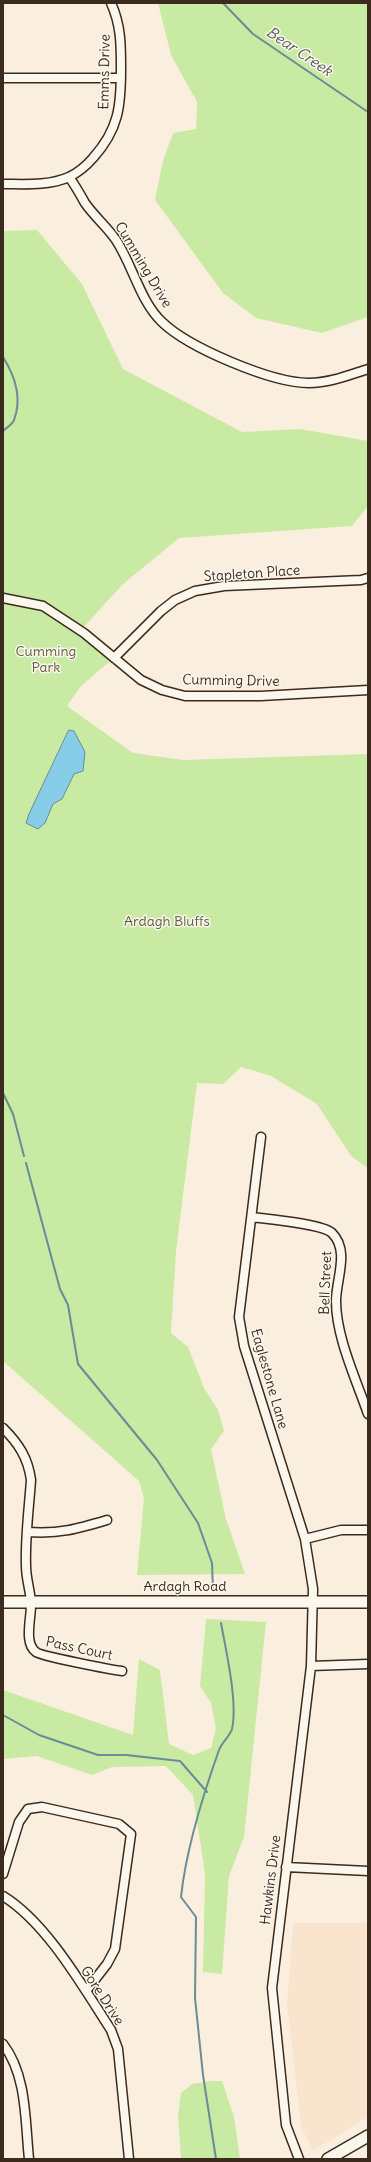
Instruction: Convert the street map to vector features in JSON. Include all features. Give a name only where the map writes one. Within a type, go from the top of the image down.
[{"type":"street","name":"Emms Drive","points":[[3,184],[39,184],[69,177],[90,161],[109,137],[120,108],[121,78],[120,35],[117,18],[111,3]]},
{"type":"street","points":[[3,78],[121,78]]},
{"type":"street","name":"Cumming Drive","points":[[69,177],[86,203],[116,240],[150,304],[162,322],[199,347],[263,375],[286,381],[310,383],[334,380],[368,369]]},
{"type":"street","name":"Stapleton Place","points":[[114,658],[161,611],[175,600],[195,591],[224,586],[361,580],[368,578]]},
{"type":"street","name":"Cumming Drive","points":[[3,598],[43,606],[84,633],[141,680],[162,690],[185,696],[262,696],[368,690]]},
{"type":"street","name":"Eaglestone Lane","points":[[261,1137],[239,1317],[244,1346],[305,1539],[313,1588],[313,1601]]},
{"type":"street","name":"Bell Street","points":[[252,1217],[296,1223],[331,1232],[340,1242],[342,1258],[336,1297],[336,1318],[368,1414]]},
{"type":"street","name":"Pass Court","points":[[3,1428],[21,1448],[29,1468],[30,1480],[26,1565],[31,1602],[30,1644],[36,1653],[104,1669],[122,1670]]},
{"type":"street","points":[[28,1532],[54,1533],[73,1530],[107,1520]]},
{"type":"street","points":[[305,1539],[341,1530],[368,1530]]},
{"type":"street","name":"Hawkins Drive","points":[[299,2159],[286,2126],[272,1988],[311,1666],[313,1601]]},
{"type":"street","name":"Ardagh Road","points":[[3,1602],[368,1602]]},
{"type":"street","points":[[311,1666],[368,1664]]},
{"type":"street","points":[[3,1874],[19,1822],[28,1809],[42,1807],[118,1824],[131,1834],[115,1949],[107,1964],[86,1991]]},
{"type":"street","points":[[286,1867],[368,1871]]},
{"type":"street","name":"Gore Drive","points":[[3,1896],[13,1902],[41,1929],[86,1991],[111,2030],[118,2049],[129,2159]]},
{"type":"street","points":[[3,2044],[10,2053],[20,2078],[29,2159]]},
{"type":"street","points":[[328,2159],[368,2136]]},
{"type":"shaded area","points":[[293,1923],[368,1923],[368,2117],[313,2151],[301,2126],[287,2004]]},
{"type":"green space","points":[[158,3],[368,3],[368,317],[322,333],[256,318],[223,293],[155,200],[163,161],[173,133],[196,129],[197,102],[171,55]]},
{"type":"green space","name":"Ardagh Bluffs","points":[[37,230],[82,284],[123,369],[242,432],[300,429],[368,441],[368,506],[352,526],[179,538],[123,584],[80,631],[114,658],[81,686],[67,706],[133,753],[183,760],[368,754],[368,1168],[351,1156],[317,1104],[271,1076],[241,1067],[223,1084],[197,1083],[176,1251],[171,1333],[188,1347],[204,1388],[218,1410],[224,1431],[211,1449],[226,1519],[245,1574],[137,1575],[144,1498],[139,1481],[3,1361],[3,231]]},
{"type":"green space","points":[[206,1619],[266,1622],[244,1837],[229,1876],[222,1974],[203,1972],[205,1874],[193,1795],[166,1766],[112,1767],[92,1775],[37,1756],[3,1759],[3,1690],[133,1735],[139,1659],[160,1670],[169,1744],[193,1755],[211,1748],[216,1728],[211,1703],[200,1686]]},
{"type":"green space","points":[[222,2081],[234,2117],[240,2159],[181,2159],[178,2115],[181,2093],[192,2084]]},
{"type":"water","points":[[69,730],[74,731],[85,752],[83,771],[74,774],[62,799],[53,804],[45,823],[38,829],[26,823]]},
{"type":"waterway","name":"Bear Creek","points":[[223,3],[253,34],[368,112]]},
{"type":"waterway","points":[[3,357],[14,380],[17,396],[16,412],[13,421],[3,431]]},
{"type":"waterway","points":[[3,1093],[13,1114],[24,1156]]},
{"type":"waterway","points":[[26,1163],[60,1289],[68,1305],[78,1364],[157,1460],[198,1523],[212,1563],[213,1590]]},
{"type":"waterway","points":[[216,2159],[203,2075],[195,1998],[196,1917],[181,1897],[191,1841],[201,1804],[219,1750],[232,1729],[234,1705],[221,1623]]},
{"type":"waterway","points":[[3,1715],[39,1735],[98,1755],[126,1755],[180,1761],[207,1792]]},
{"type":"park label","name":"Cumming Park","points":[[46,660]]}]
